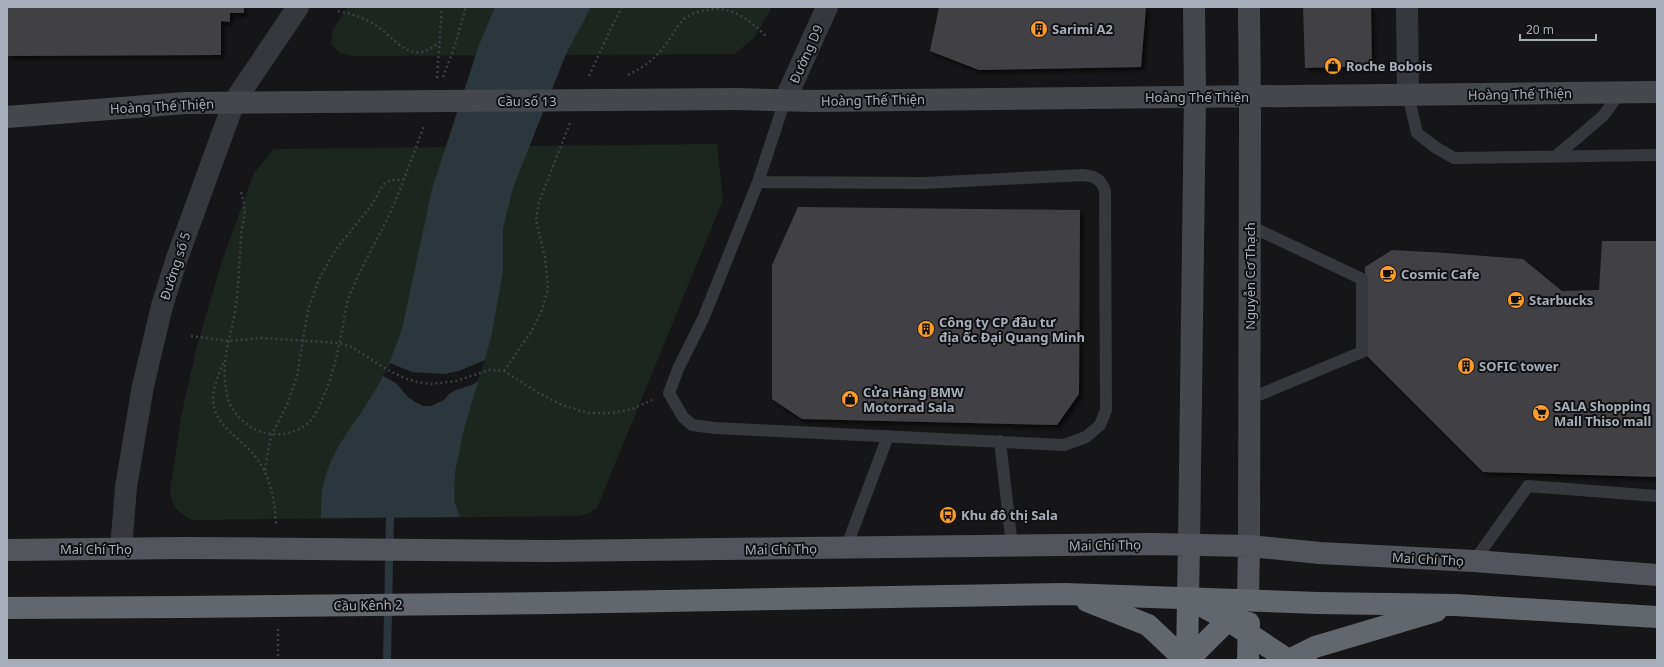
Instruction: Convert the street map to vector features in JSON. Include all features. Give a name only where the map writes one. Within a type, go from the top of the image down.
[{"type":"highway","points":[[1065,594],[1456,605],[1657,617]]},
{"type":"highway","points":[[1065,594],[1114,611],[1148,625],[1187,660]]},
{"type":"highway","name":"Cầu Kênh 2","points":[[7,608],[552,603],[1065,594]]},
{"type":"highway","points":[[1188,598],[1228,620],[1288,660],[1315,647],[1456,605]]},
{"type":"highway","points":[[1187,660],[1188,598]]},
{"type":"highway","points":[[1187,660],[1248,600]]},
{"type":"highway","points":[[1248,600],[1248,660]]},
{"type":"main road","name":"Mai Chí Thọ","points":[[7,550],[184,548],[551,551],[1188,545],[1249,546],[1320,554],[1474,561],[1657,575]]},
{"type":"main road","points":[[1188,545],[1188,598]]},
{"type":"main road","points":[[1248,600],[1249,546]]},
{"type":"street","name":"Đường số 5","points":[[121,549],[126,487],[151,349],[177,258],[234,102],[298,7]]},
{"type":"street","name":"Đường D9","points":[[785,100],[827,7]]},
{"type":"street","points":[[1188,545],[1195,96],[1194,7]]},
{"type":"street","name":"Nguyễn Cơ Thạch","points":[[1249,7],[1249,546]]},
{"type":"street","points":[[1407,7],[1408,95]]},
{"type":"street","name":"Hoàng Thế Thiện","points":[[736,99],[785,100],[1657,92]]},
{"type":"street","name":"Cầu số 13","points":[[318,102],[736,99]]},
{"type":"street","name":"Hoàng Thế Thiện","points":[[7,117],[185,103],[318,102]]},
{"type":"lane","points":[[1555,157],[1603,116],[1620,93]]},
{"type":"lane","points":[[1408,95],[1417,133],[1435,147],[1454,158],[1657,155]]},
{"type":"lane","points":[[758,182],[924,183],[1083,175],[1092,176],[1098,179],[1103,183],[1105,191],[1106,410],[1100,425],[1086,437],[1064,445],[716,428],[692,425],[683,417],[669,393],[678,369],[703,319],[758,182],[785,100]]},
{"type":"lane","points":[[1249,399],[1362,352],[1362,279],[1250,226]]},
{"type":"lane","points":[[846,548],[888,436]]},
{"type":"lane","points":[[1000,441],[1012,546]]},
{"type":"lane","points":[[1474,561],[1528,486],[1657,496]]},
{"type":"path","points":[[437,80],[438,43],[442,7]]},
{"type":"path","points":[[442,80],[455,45],[466,7]]},
{"type":"path","points":[[587,81],[622,7]]},
{"type":"path","points":[[628,75],[645,66],[665,45],[685,19],[698,12],[713,9],[726,9],[742,16],[766,36]]},
{"type":"path","points":[[338,11],[368,20],[399,46],[407,50],[420,52],[428,50],[438,43]]},
{"type":"path","points":[[504,371],[531,332],[542,310],[548,289],[545,258],[536,220],[539,202],[572,117]]},
{"type":"path","points":[[224,359],[227,397],[230,406],[246,424],[264,433],[284,434],[296,431],[312,419],[330,381],[349,296],[390,212],[426,123]]},
{"type":"path","points":[[265,470],[272,434],[287,405],[297,376],[302,341],[312,295],[326,264],[336,248],[371,206],[384,184],[391,180],[404,180]]},
{"type":"path","points":[[241,192],[246,214],[241,236],[240,275],[235,312],[213,398],[215,411],[224,426],[247,447],[265,470],[273,497],[276,531]]},
{"type":"path","points":[[191,336],[228,341],[261,338],[339,343],[352,347],[363,353],[386,370],[404,378],[431,384],[456,382],[489,370],[504,371],[537,392],[562,405],[588,413],[612,413],[632,409],[669,393]]},
{"type":"path","points":[[278,627],[278,660]]},
{"type":"shaded area","points":[[348,7],[772,7],[754,38],[734,54],[353,56],[340,53],[331,44],[333,29]]},
{"type":"shaded area","points":[[495,7],[591,7],[566,54],[513,188],[503,228],[503,271],[491,338],[464,429],[455,472],[454,501],[460,517],[321,518],[325,480],[330,464],[337,450],[379,384],[391,359],[400,334],[432,189],[479,45]]},
{"type":"shaded area","points":[[717,144],[723,200],[597,508],[587,514],[577,516],[192,520],[177,509],[170,492],[181,416],[197,346],[221,264],[254,173],[274,149]]},
{"type":"pier","points":[[485,360],[478,381],[472,385],[456,390],[449,394],[444,400],[431,406],[423,406],[415,402],[408,397],[396,383],[383,376],[390,363],[412,372],[444,374],[459,371]]},
{"type":"building","points":[[7,7],[244,7],[244,13],[230,13],[230,22],[221,21],[221,55],[7,56]]},
{"type":"building","name":"Sarimi A2","points":[[939,7],[1146,7],[1141,67],[979,70],[930,51]]},
{"type":"building","points":[[1303,7],[1371,7],[1372,66],[1305,68]]},
{"type":"building","name":"Công ty CP đầu tư địa ốc Đại Quang Minh","points":[[798,207],[1080,210],[1079,394],[1057,425],[802,419],[772,399],[772,265]]},
{"type":"building","name":"SALA Shopping Mall Thiso mall","points":[[1602,241],[1657,241],[1657,477],[1483,472],[1366,355],[1365,267],[1392,250],[1523,259],[1562,291],[1599,290]]},
{"type":"waterway","points":[[387,660],[390,518]]},
{"type":"place","name":"Sarimi A2","points":[[1039,29]]},
{"type":"place","name":"Roche Bobois","points":[[1333,66]]},
{"type":"place","name":"Cosmic Cafe","points":[[1388,274]]},
{"type":"place","name":"Starbucks","points":[[1516,300]]},
{"type":"place","name":"Công ty CP đầu tư địa ốc Đại Quang Minh","points":[[926,329]]},
{"type":"place","name":"SOFIC tower","points":[[1466,366]]},
{"type":"place","name":"Cửa Hàng BMW Motorrad Sala","points":[[850,399]]},
{"type":"place","name":"SALA Shopping Mall Thiso mall","points":[[1541,413]]},
{"type":"place","name":"Khu đô thị Sala","points":[[948,515]]}]
